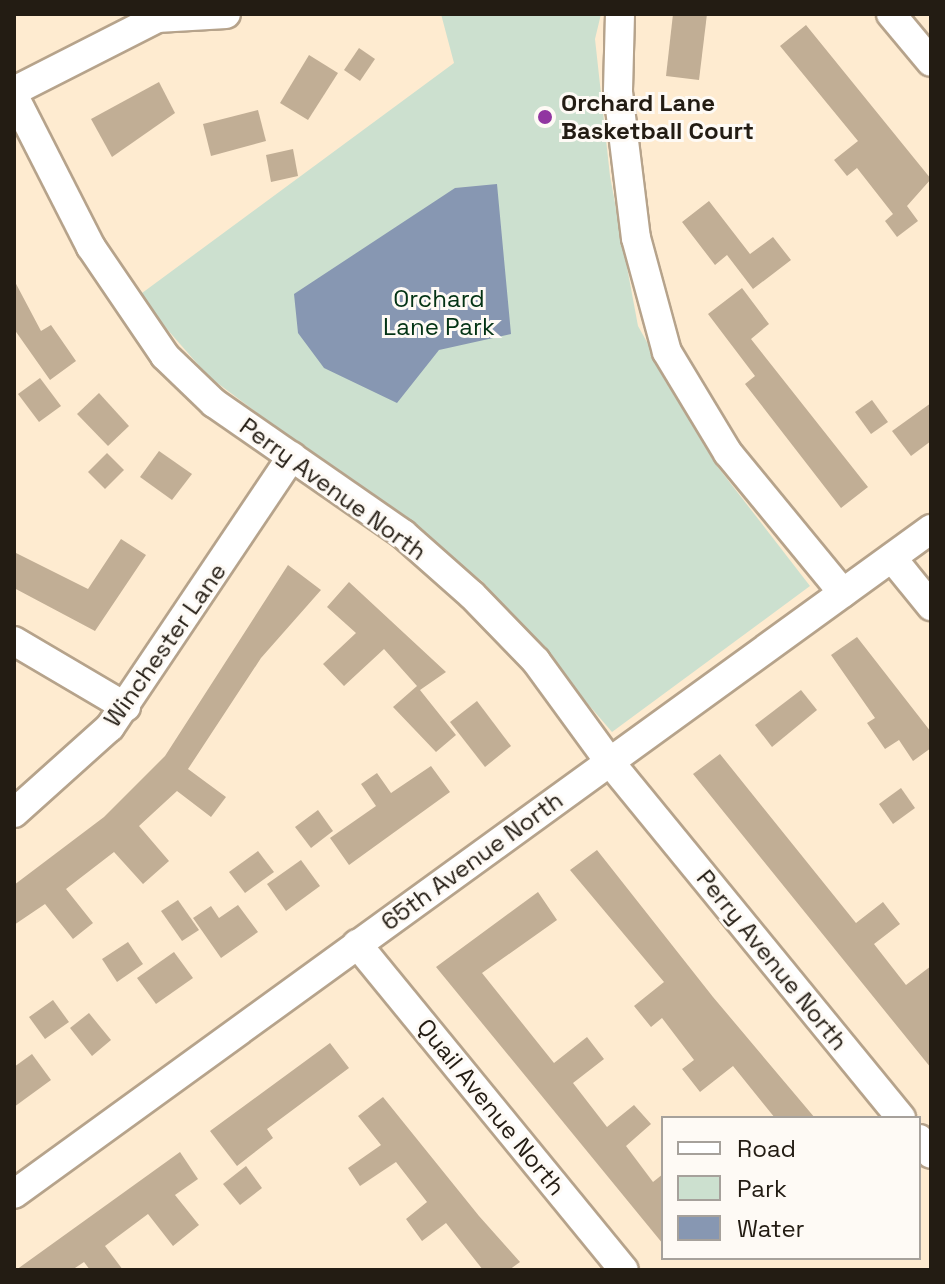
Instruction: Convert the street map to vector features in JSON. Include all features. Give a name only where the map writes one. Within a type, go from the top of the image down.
[{"type":"street","points":[[14,94],[157,18],[226,14]]},
{"type":"street","points":[[620,14],[618,92],[636,238],[667,352],[728,453],[843,593]]},
{"type":"street","points":[[891,14],[931,62]]},
{"type":"street","name":"Perry Avenue North","points":[[14,94],[91,247],[149,335],[214,403],[292,456],[472,595],[536,661],[609,761],[899,1116]]},
{"type":"street","name":"Winchester Lane","points":[[14,813],[75,764],[126,707],[292,456]]},
{"type":"street","name":"65th Avenue North","points":[[14,1194],[931,529]]},
{"type":"street","points":[[892,558],[931,606]]},
{"type":"street","points":[[14,641],[126,707]]},
{"type":"street","name":"Quail Avenue North","points":[[357,944],[624,1270]]},
{"type":"green space","name":"Orchard Lane Park","points":[[441,14],[601,14],[595,39],[610,176],[638,326],[714,462],[810,586],[612,732],[482,581],[208,376],[138,296],[454,63]]},
{"type":"water","points":[[497,184],[511,334],[439,350],[397,403],[324,368],[298,333],[294,294],[455,188]]},
{"type":"building","points":[[673,14],[707,14],[699,80],[666,76]]},
{"type":"building","points":[[806,25],[931,179],[907,206],[918,221],[897,237],[885,221],[893,214],[857,168],[847,176],[834,160],[858,141],[780,46]]},
{"type":"building","points":[[359,48],[375,59],[360,81],[344,70]]},
{"type":"building","points":[[309,55],[338,73],[308,120],[280,103]]},
{"type":"building","points":[[159,82],[175,113],[112,157],[91,119]]},
{"type":"building","points":[[258,110],[266,141],[211,156],[203,124]]},
{"type":"building","points":[[293,149],[298,176],[271,182],[266,155]]},
{"type":"building","points":[[709,201],[750,254],[773,237],[791,260],[753,289],[727,255],[715,265],[682,222]]},
{"type":"building","points":[[14,280],[41,331],[51,325],[76,361],[50,380],[14,329]]},
{"type":"building","points":[[742,288],[769,324],[751,339],[868,487],[841,508],[745,384],[755,376],[708,314]]},
{"type":"building","points":[[40,378],[61,406],[39,422],[18,394]]},
{"type":"building","points":[[99,393],[129,426],[108,446],[77,414]]},
{"type":"building","points":[[872,400],[888,422],[871,434],[855,412]]},
{"type":"building","points":[[931,403],[931,441],[911,456],[892,431]]},
{"type":"building","points":[[159,451],[192,474],[172,500],[140,477]]},
{"type":"building","points":[[107,453],[124,470],[105,489],[88,472]]},
{"type":"building","points":[[121,539],[146,555],[95,631],[14,588],[14,552],[88,589]]},
{"type":"building","points":[[288,565],[321,590],[261,658],[188,769],[226,797],[211,817],[177,791],[139,826],[169,861],[143,884],[114,852],[66,889],[93,923],[73,939],[45,904],[14,925],[14,885],[104,817],[165,756]]},
{"type":"building","points":[[349,582],[446,672],[420,690],[456,735],[436,752],[393,707],[417,686],[384,649],[344,686],[323,664],[356,633],[327,607]]},
{"type":"building","points":[[857,637],[931,732],[931,748],[913,761],[899,740],[885,749],[867,723],[875,718],[831,655]]},
{"type":"building","points":[[801,690],[817,710],[772,747],[755,725]]},
{"type":"building","points":[[477,701],[511,746],[485,767],[450,722]]},
{"type":"building","points":[[720,754],[856,923],[883,902],[900,924],[874,944],[906,985],[931,966],[931,1068],[693,774]]},
{"type":"building","points":[[431,766],[450,792],[349,865],[330,838],[376,806],[361,784],[377,773],[391,793]]},
{"type":"building","points":[[901,788],[915,808],[893,824],[879,804]]},
{"type":"building","points":[[318,810],[333,831],[311,848],[295,827]]},
{"type":"building","points":[[597,850],[713,997],[813,1116],[773,1116],[733,1066],[700,1092],[682,1069],[694,1060],[662,1018],[651,1027],[634,1006],[664,982],[570,870]]},
{"type":"building","points":[[258,851],[274,872],[245,893],[229,872]]},
{"type":"building","points":[[301,860],[320,886],[286,911],[267,884]]},
{"type":"building","points":[[538,892],[557,920],[482,973],[554,1063],[587,1037],[604,1059],[573,1083],[607,1127],[634,1105],[651,1124],[626,1146],[653,1182],[661,1176],[661,1242],[436,967]]},
{"type":"building","points":[[178,900],[199,930],[182,941],[161,911]]},
{"type":"building","points":[[238,905],[258,932],[221,958],[193,918],[211,906],[219,918]]},
{"type":"building","points":[[128,942],[143,964],[117,982],[102,959]]},
{"type":"building","points":[[174,952],[193,978],[156,1004],[137,978]]},
{"type":"building","points":[[53,1000],[69,1022],[45,1039],[29,1017]]},
{"type":"building","points":[[89,1013],[111,1040],[92,1056],[70,1028]]},
{"type":"building","points":[[330,1043],[349,1068],[267,1129],[273,1138],[237,1166],[210,1131]]},
{"type":"building","points":[[32,1054],[51,1080],[14,1107],[14,1067]]},
{"type":"building","points":[[383,1097],[520,1262],[509,1270],[483,1270],[446,1223],[422,1241],[406,1219],[427,1202],[396,1162],[360,1186],[348,1168],[381,1145],[358,1116]]},
{"type":"building","points":[[180,1152],[198,1179],[175,1195],[199,1225],[173,1246],[148,1214],[105,1246],[123,1270],[90,1270],[84,1262],[72,1270],[16,1270]]},
{"type":"building","points":[[246,1166],[262,1188],[240,1205],[223,1184]]},
{"type":"place","name":"Orchard Lane Basketball Court","points":[[545,117]]}]
